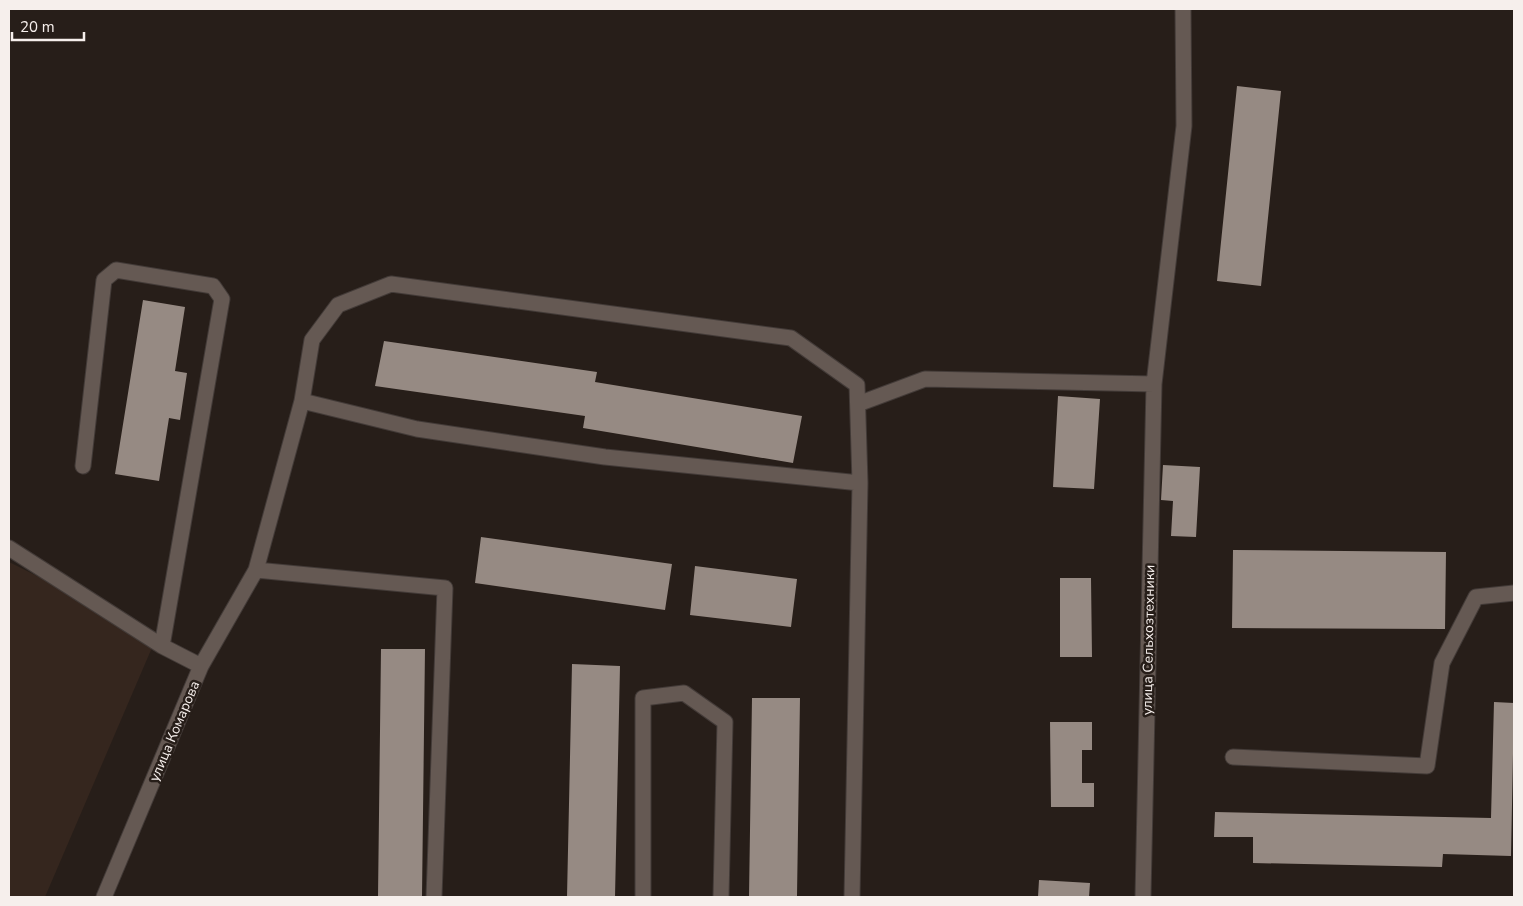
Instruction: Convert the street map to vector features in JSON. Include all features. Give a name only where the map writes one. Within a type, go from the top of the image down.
[{"type":"street","name":"улица Сельхозтехники","points":[[1143,897],[1154,384],[1184,126],[1183,9]]},
{"type":"street","points":[[82,466],[104,280],[116,270],[213,286],[222,299],[162,646]]},
{"type":"street","name":"улица Комарова","points":[[104,897],[201,666],[256,570],[302,401],[312,340],[338,305],[391,284],[791,338],[857,385],[858,404]]},
{"type":"street","points":[[852,897],[860,483],[858,404],[925,379],[1154,384]]},
{"type":"street","points":[[302,401],[417,429],[605,457],[860,483]]},
{"type":"street","points":[[9,548],[162,646],[201,666]]},
{"type":"street","points":[[256,570],[445,588],[434,897]]},
{"type":"street","points":[[1233,757],[1428,766],[1442,663],[1476,597],[1514,593]]},
{"type":"street","points":[[643,897],[643,698],[684,693],[725,722],[721,897]]},
{"type":"shaded area","points":[[9,562],[157,636],[45,897],[9,897]]},
{"type":"building","points":[[1237,86],[1281,91],[1261,286],[1217,281]]},
{"type":"building","points":[[143,300],[185,307],[175,371],[187,373],[180,420],[169,418],[159,481],[115,474]]},
{"type":"building","points":[[384,341],[597,372],[595,382],[802,416],[793,463],[583,428],[585,416],[375,386]]},
{"type":"building","points":[[1058,396],[1100,399],[1094,489],[1053,487]]},
{"type":"building","points":[[1163,465],[1200,467],[1196,537],[1171,536],[1173,501],[1161,500]]},
{"type":"building","points":[[481,537],[672,564],[665,610],[475,583]]},
{"type":"building","points":[[1233,550],[1446,552],[1445,629],[1232,628]]},
{"type":"building","points":[[695,566],[797,579],[791,627],[690,615]]},
{"type":"building","points":[[1060,578],[1091,578],[1092,657],[1060,657]]},
{"type":"building","points":[[381,649],[425,649],[422,897],[378,897]]},
{"type":"building","points":[[572,664],[620,666],[615,897],[567,897]]},
{"type":"building","points":[[752,698],[800,698],[797,897],[749,897]]},
{"type":"building","points":[[1494,702],[1514,703],[1511,856],[1443,854],[1442,867],[1253,863],[1253,837],[1214,837],[1215,812],[1491,818]]},
{"type":"building","points":[[1050,722],[1092,722],[1092,750],[1082,750],[1082,783],[1094,783],[1094,807],[1051,807]]},
{"type":"building","points":[[1039,880],[1090,883],[1089,897],[1038,897]]}]
